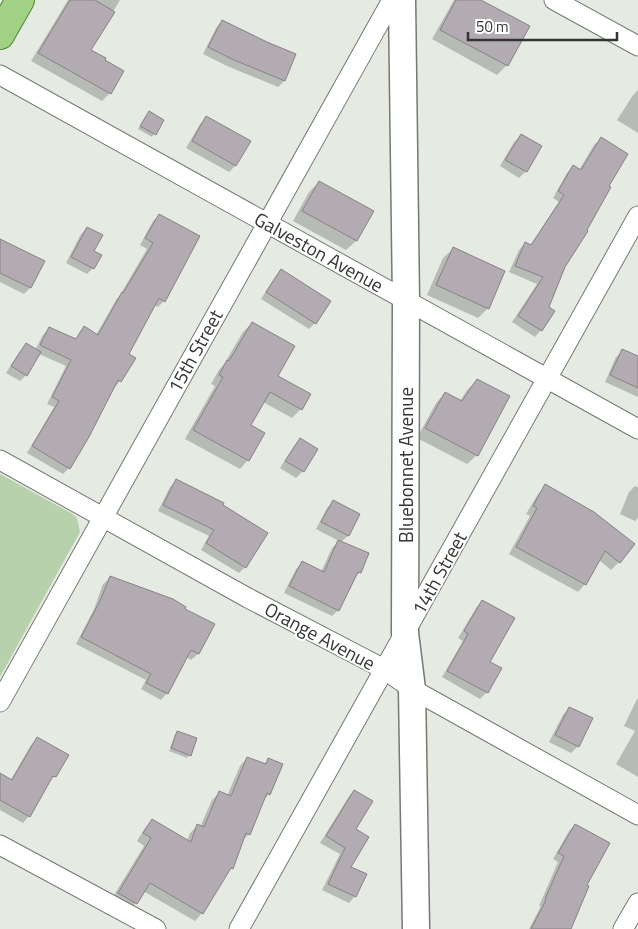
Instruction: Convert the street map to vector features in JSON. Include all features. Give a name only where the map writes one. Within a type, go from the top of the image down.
[{"type":"main road","points":[[0,35],[20,0]]},
{"type":"street","name":"15th Street","points":[[0,702],[392,0]]},
{"type":"street","name":"Bluebonnet Avenue","points":[[402,0],[406,301],[405,633],[412,689],[416,929]]},
{"type":"street","points":[[554,0],[638,46]]},
{"type":"street","name":"Galveston Avenue","points":[[0,76],[638,429]]},
{"type":"street","name":"14th Street","points":[[239,929],[638,216]]},
{"type":"street","name":"Orange Avenue","points":[[0,460],[248,598],[384,669],[412,689],[638,815]]},
{"type":"street","points":[[0,845],[156,929]]},
{"type":"street","points":[[623,929],[638,903]]},
{"type":"green space","points":[[0,474],[71,513],[77,518],[80,532],[0,677]]},
{"type":"building","points":[[70,0],[95,0],[115,12],[91,50],[124,71],[111,94],[38,53]]},
{"type":"building","points":[[456,0],[481,0],[530,26],[508,66],[440,30]]},
{"type":"building","points":[[222,20],[296,54],[285,81],[208,47]]},
{"type":"building","points":[[149,111],[164,120],[156,135],[140,126]]},
{"type":"building","points":[[206,116],[251,141],[236,166],[192,141]]},
{"type":"building","points":[[521,134],[542,146],[527,172],[505,160]]},
{"type":"building","points":[[601,137],[628,154],[609,186],[611,187],[588,231],[565,267],[549,307],[555,311],[542,331],[518,316],[543,277],[515,266],[525,242],[531,245],[564,195],[558,191],[573,165],[581,170]]},
{"type":"building","points":[[319,181],[374,211],[357,241],[302,211]]},
{"type":"building","points":[[159,214],[200,236],[165,302],[159,298],[129,354],[136,358],[121,382],[118,380],[89,437],[70,469],[32,446],[59,401],[52,397],[71,360],[40,345],[49,327],[76,339],[84,326],[98,335],[153,243],[145,238]]},
{"type":"building","points":[[87,227],[103,235],[94,251],[102,255],[94,269],[71,257]]},
{"type":"building","points":[[0,239],[45,261],[31,288],[0,273]]},
{"type":"building","points":[[453,247],[505,271],[489,309],[436,285]]},
{"type":"building","points":[[281,269],[331,301],[316,324],[266,292]]},
{"type":"building","points":[[252,322],[295,346],[278,376],[311,394],[302,410],[270,392],[251,425],[265,433],[249,461],[193,430],[223,377],[219,375],[227,360],[229,361]]},
{"type":"building","points":[[26,343],[41,352],[27,376],[11,366]]},
{"type":"building","points":[[622,349],[638,356],[638,388],[610,375]]},
{"type":"building","points":[[477,379],[510,396],[478,456],[425,428],[445,392],[462,401]]},
{"type":"building","points":[[300,438],[318,449],[304,472],[285,461]]},
{"type":"building","points":[[176,479],[224,503],[223,505],[268,533],[246,568],[206,543],[214,530],[163,505]]},
{"type":"building","points":[[545,484],[594,512],[635,544],[620,563],[605,551],[586,585],[516,547],[537,508],[533,506]]},
{"type":"building","points":[[333,500],[360,514],[349,536],[321,522]]},
{"type":"building","points":[[338,540],[369,553],[361,573],[358,572],[339,611],[289,586],[302,561],[324,572]]},
{"type":"building","points":[[110,576],[173,599],[186,607],[185,609],[215,624],[199,654],[191,650],[168,694],[146,683],[151,674],[81,637],[100,601]]},
{"type":"building","points":[[482,600],[515,618],[490,662],[502,668],[488,693],[447,671],[468,634],[464,631]]},
{"type":"building","points":[[569,707],[593,718],[579,747],[555,735]]},
{"type":"building","points":[[177,731],[197,738],[191,756],[171,748]]},
{"type":"building","points":[[37,737],[69,755],[56,777],[53,776],[30,817],[0,800],[0,773],[12,780]]},
{"type":"building","points":[[247,757],[266,764],[268,758],[283,764],[270,795],[267,793],[250,835],[246,833],[233,869],[231,868],[203,914],[150,883],[137,904],[118,893],[151,838],[143,833],[152,819],[191,842],[197,824],[204,827],[219,791],[231,796]]},
{"type":"building","points":[[354,790],[373,801],[356,829],[369,837],[351,867],[367,874],[356,897],[328,884],[345,848],[326,836]]},
{"type":"building","points":[[575,824],[610,843],[587,885],[589,886],[571,929],[531,929],[546,900],[564,856],[558,853]]}]
